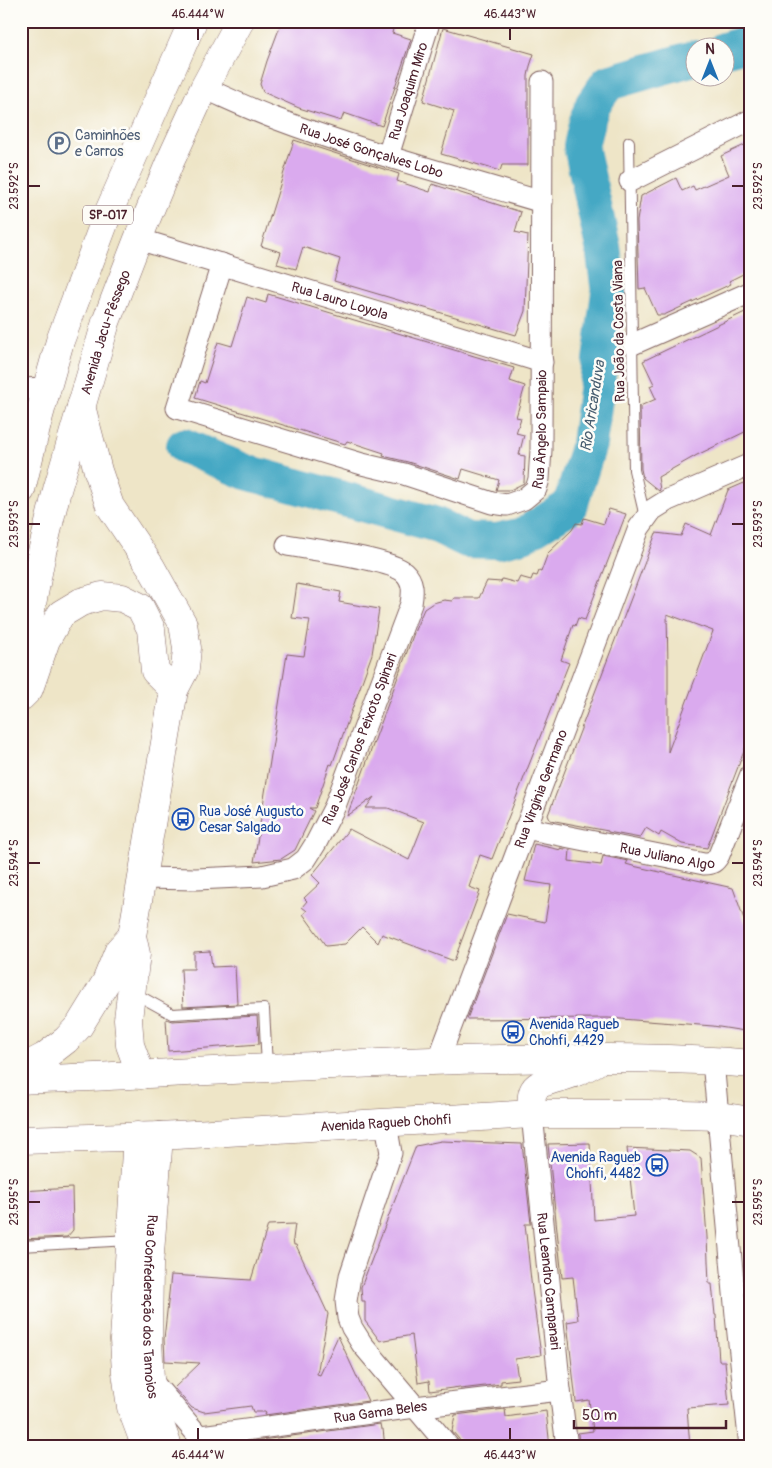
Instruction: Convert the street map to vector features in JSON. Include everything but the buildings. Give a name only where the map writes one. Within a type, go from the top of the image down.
[{"type":"main road","name":"SP-017","points":[[21,490],[39,416],[34,389],[60,341],[106,218],[193,21]]},
{"type":"main road","name":"Avenida Jacu-Pêssego","points":[[21,661],[42,552],[57,490],[106,322],[168,164],[204,88],[240,21]]},
{"type":"main road","points":[[82,406],[98,471],[110,506],[151,567],[182,624],[187,648],[185,669],[174,690],[132,936],[136,954],[128,1018],[130,1045],[141,1076]]},
{"type":"main road","points":[[21,437],[39,416]]},
{"type":"main road","points":[[21,697],[29,689],[46,640],[61,614],[80,602],[102,596],[122,598],[140,607],[151,629],[155,671],[174,690]]},
{"type":"main road","points":[[21,1069],[44,1057],[66,1040],[79,1026],[106,982],[119,950],[132,936]]},
{"type":"main road","points":[[532,1114],[533,1091],[537,1086],[573,1074],[602,1058]]},
{"type":"main road","points":[[21,1080],[141,1076],[438,1060],[602,1058],[713,1060],[751,1064]]},
{"type":"main road","name":"Avenida Ragueb Chohfi","points":[[21,1140],[148,1136],[532,1114],[627,1113],[719,1116],[751,1121]]},
{"type":"main road","name":"Rua Confederação dos Tamoios","points":[[146,1447],[131,1407],[124,1340],[130,1240],[148,1136]]},
{"type":"main road","name":"Rua Confederação dos Tamoios","points":[[148,1136],[148,1341],[150,1378],[158,1419],[168,1447]]},
{"type":"street","name":"Rua Joaquim Miro","points":[[388,156],[428,26]]},
{"type":"street","name":"Rua Ângelo Sampaio","points":[[222,264],[177,408],[362,464],[404,474],[492,503],[507,504],[524,499],[536,489],[539,480],[541,450],[542,82]]},
{"type":"street","name":"Rua José Gonçalves Lobo","points":[[204,88],[273,118],[388,156],[542,202]]},
{"type":"street","points":[[630,182],[751,120]]},
{"type":"street","name":"Rua Lauro Loyola","points":[[138,239],[542,362]]},
{"type":"street","points":[[633,344],[751,292]]},
{"type":"street","points":[[645,518],[652,510],[668,500],[751,464]]},
{"type":"street","name":"Rua Virginia Germano","points":[[438,1060],[645,518]]},
{"type":"street","name":"Rua José Carlos Peixoto Spinari","points":[[142,878],[196,879],[262,876],[293,868],[306,859],[335,806],[411,604],[412,583],[403,571],[391,566],[353,556],[287,545]]},
{"type":"street","name":"Rua Juliano Algo","points":[[525,828],[710,864],[719,855],[751,774]]},
{"type":"street","points":[[713,1060],[743,1316],[750,1447]]},
{"type":"street","name":"Rua Leandro Campanari","points":[[532,1114],[567,1447]]},
{"type":"street","points":[[386,1122],[391,1153],[350,1276],[346,1301],[348,1318],[362,1344],[449,1447]]},
{"type":"street","points":[[150,1378],[205,1441]]},
{"type":"street","name":"Rua Gama Beles","points":[[205,1441],[415,1407],[560,1390]]},
{"type":"lane","name":"Rua João da Costa Viana","points":[[629,142],[634,470],[645,518]]},
{"type":"lane","points":[[131,991],[172,1014],[264,1009],[267,1069]]},
{"type":"lane","points":[[21,1246],[130,1240]]},
{"type":"waterway","name":"Rio Aricanduva","points":[[734,47],[751,42]]},
{"type":"waterway","name":"Rio Aricanduva","points":[[184,446],[246,472],[434,524],[467,540],[497,541],[523,535],[570,506],[589,444],[609,292],[603,247],[581,146],[587,121],[593,104],[608,83],[684,61]]},
{"type":"place","name":"Caminhões e Carros","points":[[59,143]]},
{"type":"place","name":"Rua José Augusto Cesar Salgado","points":[[183,819]]},
{"type":"place","name":"Avenida Ragueb Chohfi, 4429","points":[[513,1032]]},
{"type":"place","name":"Avenida Ragueb Chohfi, 4482","points":[[657,1165]]}]
